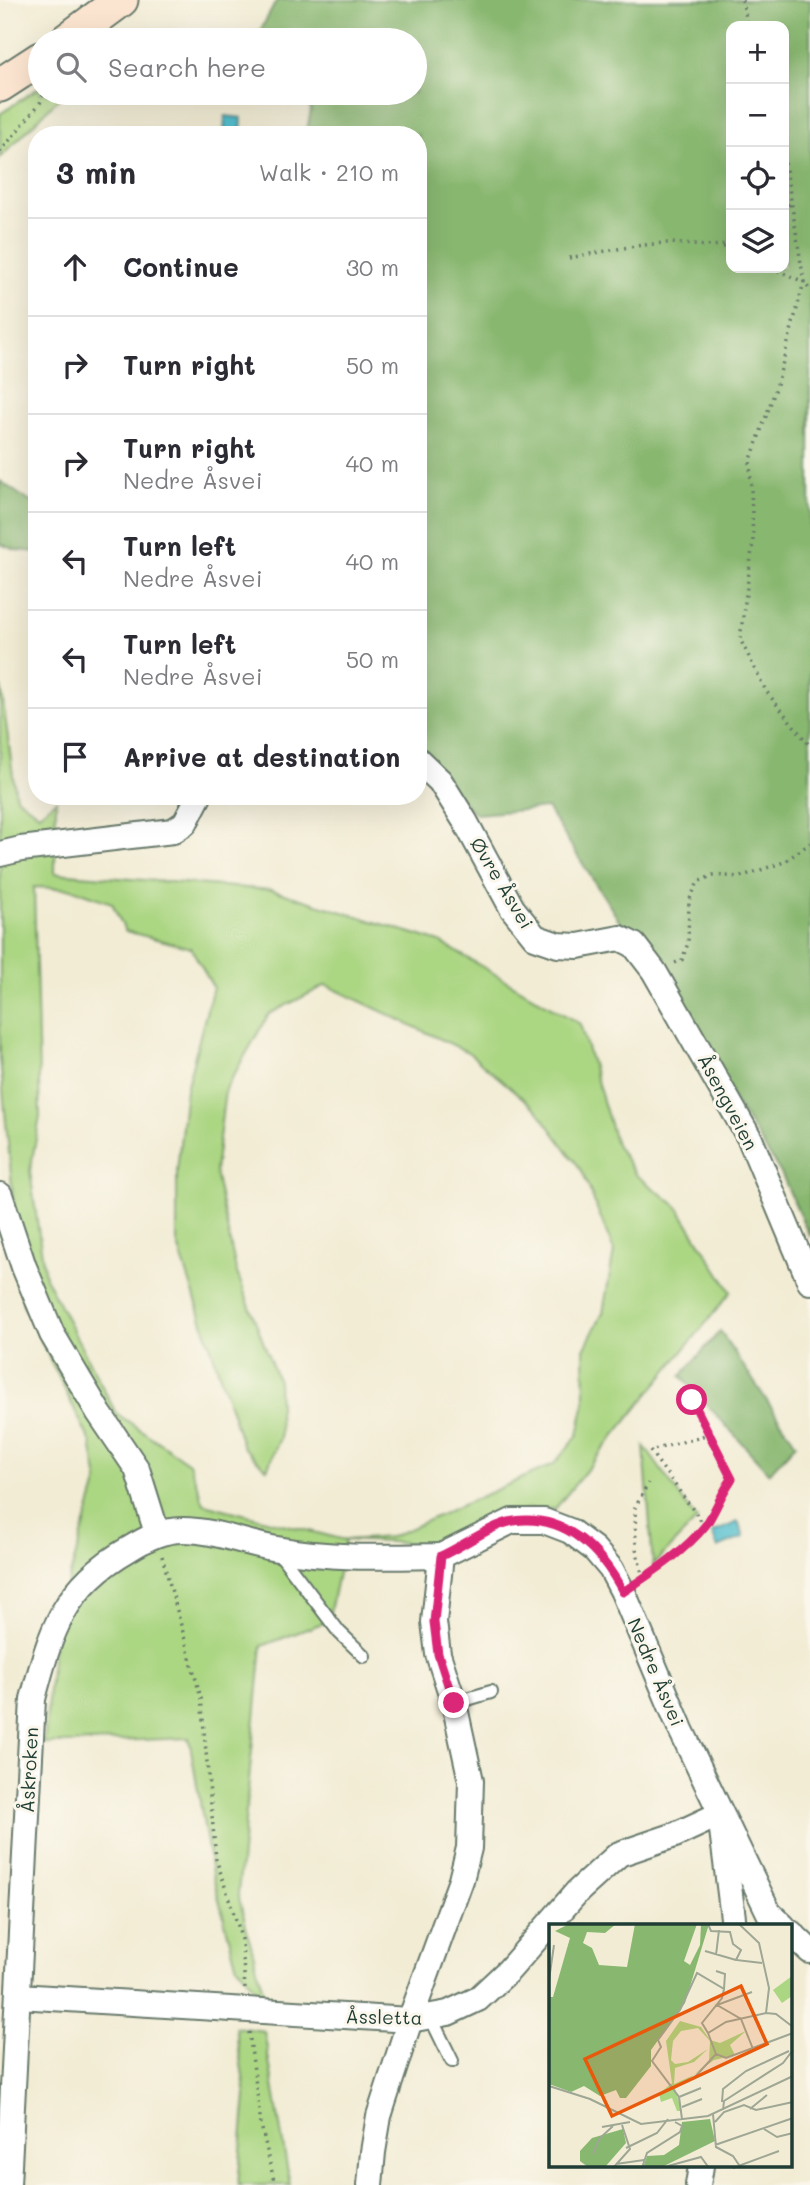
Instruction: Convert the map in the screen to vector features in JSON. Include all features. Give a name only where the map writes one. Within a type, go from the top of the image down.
[{"type":"main road","points":[[83,28],[121,0]]},
{"type":"main road","points":[[0,85],[28,67]]},
{"type":"street","name":"Øvre Åsvei","points":[[427,769],[440,781],[512,908],[535,937],[558,945],[578,946],[620,938]]},
{"type":"street","points":[[0,854],[21,849],[173,831],[185,822],[194,805]]},
{"type":"street","name":"Åsengveien","points":[[620,938],[634,945],[654,971],[750,1139],[810,1282]]},
{"type":"street","points":[[0,1195],[24,1267],[52,1334],[99,1413],[137,1469],[157,1533]]},
{"type":"street","name":"Nedre Åsvei","points":[[441,1556],[512,1521],[544,1521],[570,1531],[594,1549],[611,1569],[623,1592],[681,1730],[720,1814],[769,1913],[781,1924]]},
{"type":"street","name":"Åskroken","points":[[8,2185],[33,1699],[55,1627],[76,1591],[111,1559],[157,1533],[197,1530],[277,1550],[345,1556],[441,1556]]},
{"type":"street","points":[[370,2185],[379,2116],[420,2019],[469,1848],[471,1781],[454,1703],[438,1654],[434,1622],[441,1556]]},
{"type":"street","points":[[720,1814],[734,1924]]},
{"type":"street","name":"Åssletta","points":[[549,1924],[577,1892],[619,1854],[675,1835],[720,1814]]},
{"type":"street","name":"Åssletta","points":[[18,1996],[420,2019],[448,2013],[478,1999],[509,1970],[549,1924]]},
{"type":"street","points":[[792,1934],[810,1951]]},
{"type":"lane","points":[[277,1550],[339,1632],[364,1656]]},
{"type":"lane","points":[[454,1703],[491,1692]]},
{"type":"lane","points":[[420,2019],[452,2060]]},
{"type":"path","points":[[742,0],[747,21]]},
{"type":"path","points":[[0,152],[38,105]]},
{"type":"path","points":[[789,184],[804,282],[776,388],[750,462],[753,542],[740,639],[766,691],[810,746]]},
{"type":"path","points":[[785,210],[792,201]]},
{"type":"path","points":[[569,258],[667,243],[726,248]]},
{"type":"path","points":[[721,246],[726,244]]},
{"type":"path","points":[[783,273],[804,282],[810,290]]},
{"type":"path","points":[[654,971],[682,960],[688,943],[689,901],[698,882],[713,875],[740,877],[751,874],[784,862],[810,842]]},
{"type":"path","points":[[623,1592],[664,1564],[705,1526],[732,1479],[692,1400]]},
{"type":"path","points":[[705,1526],[650,1451],[709,1434]]},
{"type":"path","points":[[643,1578],[636,1548],[635,1508],[648,1483]]},
{"type":"path","points":[[157,1533],[201,1698],[216,1858],[242,1944],[246,2010],[261,2125],[275,2185]]},
{"type":"green space","points":[[277,0],[810,0],[810,1237],[782,1175],[547,808],[476,814],[427,769],[427,126],[308,126],[311,110],[309,105],[427,105],[427,28],[262,28]]},
{"type":"green space","points":[[28,95],[28,105],[52,105],[32,126],[28,126],[28,130],[0,158],[0,114]]},
{"type":"green space","points":[[0,481],[28,500],[28,551],[0,544]]},
{"type":"green space","points":[[0,679],[16,797],[39,814],[50,805],[56,805],[55,873],[272,890],[440,942],[580,1024],[616,1144],[636,1175],[677,1206],[731,1292],[555,1509],[527,1509],[435,1544],[345,1540],[328,1621],[262,1646],[238,1894],[266,2003],[236,1964],[212,1873],[189,1738],[44,1744],[55,1627],[98,1480],[91,1443],[23,1304],[0,1058]],"holes":[[[34,887],[73,889],[112,903],[125,931],[191,948],[213,987],[186,1089],[177,1171],[177,1242],[243,1447],[267,1469],[280,1438],[278,1381],[236,1270],[215,1172],[225,1090],[269,1014],[326,985],[468,1052],[537,1110],[582,1171],[614,1251],[603,1313],[584,1349],[585,1402],[578,1435],[554,1464],[391,1537],[345,1540],[204,1504],[189,1463],[116,1413],[45,1277],[30,1171],[40,1117]]]},
{"type":"green space","points":[[720,1331],[796,1444],[769,1473],[681,1376]]},
{"type":"green space","points":[[644,1446],[697,1520],[653,1565]]},
{"type":"green space","points":[[235,2027],[264,2031],[290,2185],[238,2185],[246,2095]]},
{"type":"water","points":[[225,116],[242,118],[242,126],[224,126]]},
{"type":"water","points":[[738,1522],[744,1537],[718,1548],[712,1533]]},
{"type":"route","points":[[454,1703],[438,1654],[434,1622],[441,1556],[512,1521],[544,1521],[570,1531],[594,1549],[611,1569],[623,1592],[664,1564],[705,1526],[732,1479],[692,1400]]}]
